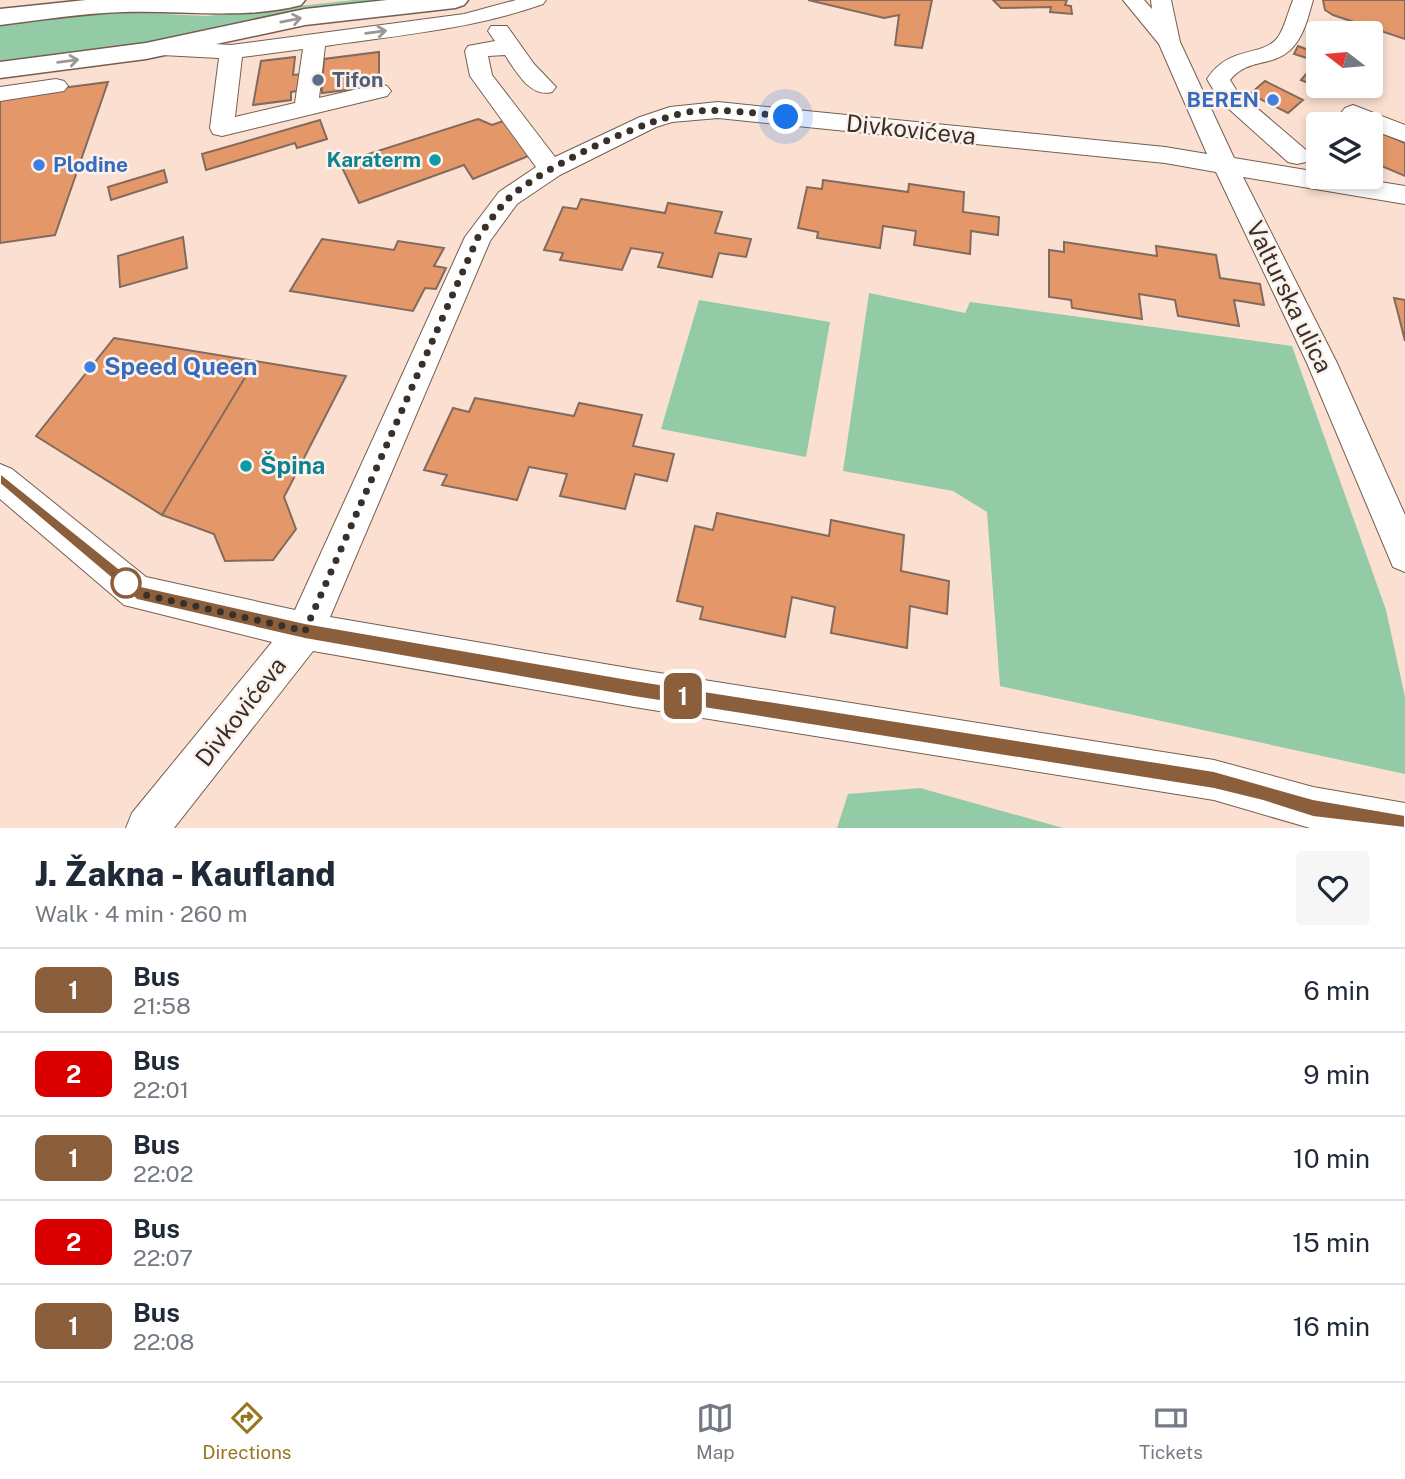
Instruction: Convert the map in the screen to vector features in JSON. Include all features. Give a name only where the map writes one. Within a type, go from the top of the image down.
[{"type":"main road","points":[[0,17],[125,2],[294,0]]},
{"type":"main road","points":[[0,70],[162,48],[305,17],[462,9]]},
{"type":"street","name":"Valturska ulica","points":[[1133,0],[1169,42]]},
{"type":"street","name":"Valturska ulica","points":[[1161,0],[1169,42],[1225,165],[1322,363],[1405,555]]},
{"type":"street","points":[[1297,156],[1228,96],[1219,79],[1227,66],[1252,55],[1272,54],[1286,43],[1303,0]]},
{"type":"street","points":[[162,48],[231,52],[315,40],[462,9],[528,3]]},
{"type":"street","points":[[511,49],[514,17],[528,3]]},
{"type":"street","points":[[462,9],[498,30],[544,87]]},
{"type":"street","points":[[306,108],[315,40]]},
{"type":"street","points":[[511,49],[499,47],[476,51],[481,76],[551,169]]},
{"type":"street","points":[[231,52],[222,128],[379,91]]},
{"type":"street","points":[[0,93],[56,86]]},
{"type":"street","name":"Divkovićeva","points":[[147,828],[305,631],[478,237],[508,198],[551,169],[648,122],[670,115],[719,110],[1132,152],[1405,195]]},
{"type":"street","points":[[1383,125],[1405,134]]},
{"type":"street","points":[[0,480],[137,593],[305,631],[634,688],[1214,780],[1313,808],[1405,824]]},
{"type":"street","points":[[1313,808],[1349,828]]},
{"type":"green space","points":[[354,0],[398,0],[123,47],[0,61],[0,24],[123,12],[207,16]]},
{"type":"green space","points":[[869,293],[965,313],[970,302],[1292,346],[1386,610],[1405,697],[1405,774],[1000,686],[987,512],[953,491],[843,471]]},
{"type":"green space","points":[[699,300],[830,322],[806,457],[661,429]]},
{"type":"green space","points":[[920,788],[1063,828],[837,828],[848,794]]},
{"type":"building","points":[[808,0],[932,0],[922,48],[895,45],[899,15],[884,18]]},
{"type":"building","points":[[993,0],[1067,0],[1065,5],[1071,6],[1072,14],[1050,12],[1051,7],[1001,8]]},
{"type":"building","points":[[1323,0],[1405,0],[1405,39],[1383,32],[1383,21],[1351,21],[1325,10]]},
{"type":"building","points":[[1298,46],[1306,49],[1306,58],[1294,54]]},
{"type":"building","name":"Tifon","points":[[379,52],[379,86],[322,93],[322,88],[291,92],[291,100],[253,105],[261,61],[295,57],[293,75],[323,72],[324,59]]},
{"type":"building","points":[[1265,81],[1303,100],[1288,113],[1250,94]]},
{"type":"building","name":"Plodine","points":[[108,82],[55,235],[0,243],[0,96]]},
{"type":"building","name":"Karaterm","points":[[478,119],[492,125],[509,119],[533,154],[473,179],[464,165],[359,203],[340,163]]},
{"type":"building","points":[[320,120],[327,139],[297,148],[295,143],[206,170],[202,154]]},
{"type":"building","points":[[1383,133],[1405,143],[1405,176],[1383,167]]},
{"type":"building","points":[[164,170],[167,182],[111,200],[108,187]]},
{"type":"building","points":[[823,180],[908,192],[909,184],[964,192],[963,212],[999,217],[998,235],[971,231],[970,254],[914,245],[916,231],[883,226],[880,248],[817,238],[818,232],[798,228],[807,187],[822,189]]},
{"type":"building","points":[[581,199],[665,213],[668,203],[722,212],[715,233],[751,239],[746,257],[719,253],[712,277],[658,267],[663,253],[631,248],[622,270],[560,260],[563,253],[544,250],[563,207],[577,209]]},
{"type":"building","points":[[183,237],[187,268],[120,287],[118,256]]},
{"type":"building","points":[[322,239],[394,250],[398,241],[444,248],[434,266],[446,268],[436,289],[425,288],[413,311],[290,291]]},
{"type":"building","points":[[1064,242],[1157,256],[1156,246],[1216,255],[1220,278],[1260,284],[1264,305],[1234,300],[1239,326],[1178,316],[1175,300],[1139,294],[1142,319],[1072,308],[1071,300],[1049,297],[1049,250],[1064,252]]},
{"type":"building","points":[[1394,298],[1405,300],[1405,341],[1400,321]]},
{"type":"building","points":[[114,338],[255,361],[162,515],[36,436]]},
{"type":"building","name":"Špina","points":[[255,361],[346,376],[284,497],[296,529],[273,560],[225,561],[214,534],[162,515]]},
{"type":"building","points":[[475,398],[574,416],[579,403],[642,415],[633,446],[674,454],[667,481],[635,474],[625,509],[560,496],[567,474],[529,467],[517,500],[442,485],[447,475],[424,470],[453,408],[469,412]]},
{"type":"building","points":[[717,513],[829,536],[831,520],[904,535],[901,571],[949,581],[947,614],[910,606],[907,648],[831,633],[835,607],[792,597],[785,637],[700,619],[703,607],[677,601],[695,526],[713,530]]},
{"type":"bus line","name":"1","points":[[0,479],[137,593],[305,631],[634,688],[1214,780],[1313,808],[1405,824]]},
{"type":"place","name":"Tifon","points":[[318,80]]},
{"type":"place","name":"BEREN","points":[[1273,100]]},
{"type":"place","name":"Karaterm","points":[[435,160]]},
{"type":"place","name":"Plodine","points":[[39,165]]},
{"type":"place","name":"Speed Queen","points":[[90,367]]},
{"type":"place","name":"Špina","points":[[246,466]]},
{"type":"route","points":[[126,583],[116,575],[137,593],[305,631],[478,237],[508,198],[551,169],[648,122],[670,115],[719,110],[786,117]]}]
